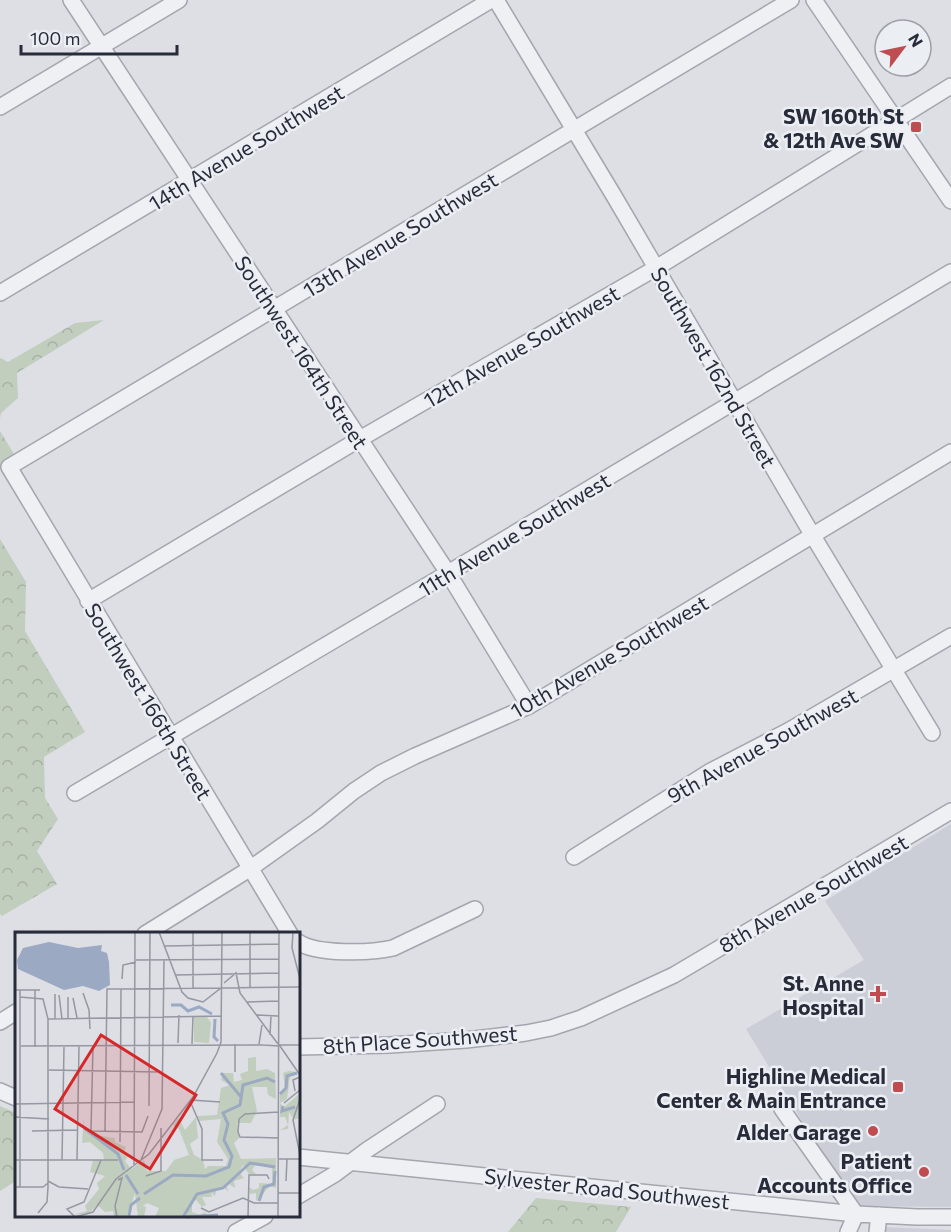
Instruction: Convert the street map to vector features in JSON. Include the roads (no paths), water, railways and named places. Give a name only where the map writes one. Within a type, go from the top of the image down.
[{"type":"street","name":"Southwest 164th Street","points":[[71,0],[447,573],[529,706]]},
{"type":"street","points":[[0,107],[179,0]]},
{"type":"street","name":"Southwest 162nd Street","points":[[493,0],[574,129],[893,671],[932,733]]},
{"type":"street","name":"14th Avenue Southwest","points":[[0,293],[493,0]]},
{"type":"street","name":"13th Avenue Southwest","points":[[9,467],[791,0]]},
{"type":"street","points":[[814,0],[951,201]]},
{"type":"street","name":"12th Avenue Southwest","points":[[88,601],[358,440],[656,268],[951,86]]},
{"type":"street","name":"11th Avenue Southwest","points":[[75,793],[951,272]]},
{"type":"street","name":"10th Avenue Southwest","points":[[147,932],[251,868],[381,773],[529,706],[951,452]]},
{"type":"street","name":"Southwest 166th Street","points":[[9,467],[289,932]]},
{"type":"street","name":"9th Avenue Southwest","points":[[574,857],[709,772],[788,731],[951,636]]},
{"type":"street","name":"8th Avenue Southwest","points":[[674,975],[951,811]]},
{"type":"street","points":[[301,944],[328,950],[380,951],[393,948],[475,909]]},
{"type":"street","name":"8th Place Southwest","points":[[300,1047],[466,1041],[526,1033],[581,1018],[674,975]]},
{"type":"street","points":[[0,1022],[15,1013]]},
{"type":"street","points":[[0,1091],[15,1098]]},
{"type":"street","points":[[300,1195],[352,1163],[367,1150],[437,1104]]},
{"type":"street","points":[[782,1108],[856,1214],[848,1232]]},
{"type":"street","name":"Sylvester Road Southwest","points":[[300,1156],[856,1214],[917,1218],[951,1216]]},
{"type":"street","points":[[877,1232],[879,1215]]},
{"type":"street","points":[[236,1232],[262,1217]]},
{"type":"place","name":"SW 160th St & 12th Ave SW","points":[[916,127]]},
{"type":"place","name":"St. Anne Hospital","points":[[878,994]]},
{"type":"place","name":"Highline Medical Center & Main Entrance","points":[[898,1087]]},
{"type":"place","name":"Alder Garage","points":[[873,1131]]},
{"type":"place","name":"Patient Accounts Office","points":[[924,1172]]}]
